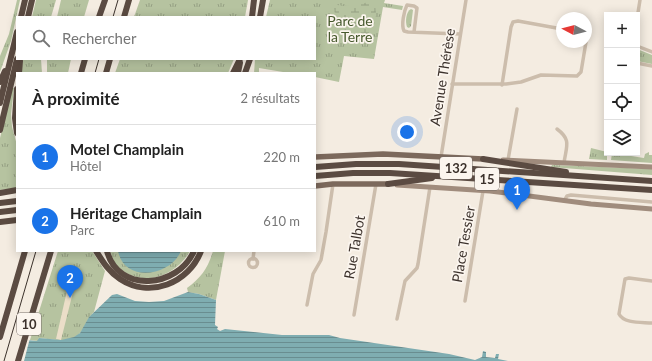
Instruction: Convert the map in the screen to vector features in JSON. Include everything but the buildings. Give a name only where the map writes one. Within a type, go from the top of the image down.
[{"type":"highway","points":[[21,16],[25,0]]},
{"type":"highway","points":[[28,16],[32,0]]},
{"type":"highway","points":[[99,16],[105,0]]},
{"type":"highway","points":[[124,16],[130,0]]},
{"type":"highway","points":[[252,16],[254,0]]},
{"type":"highway","points":[[260,16],[263,0]]},
{"type":"highway","points":[[0,103],[16,36]]},
{"type":"highway","points":[[0,82],[11,57]]},
{"type":"highway","points":[[0,130],[17,60]]},
{"type":"highway","points":[[19,72],[21,60]]},
{"type":"highway","points":[[81,72],[85,60]]},
{"type":"highway","points":[[106,72],[110,60]]},
{"type":"highway","points":[[234,72],[240,60]]},
{"type":"highway","points":[[238,72],[240,60]]},
{"type":"highway","points":[[245,72],[250,60]]},
{"type":"highway","points":[[249,72],[250,60]]},
{"type":"highway","points":[[16,104],[16,126]]},
{"type":"highway","points":[[483,159],[597,178],[652,182]]},
{"type":"highway","name":"132","points":[[316,167],[356,164],[399,164],[597,178]]},
{"type":"highway","name":"132","points":[[316,176],[375,173],[446,177]]},
{"type":"highway","points":[[388,184],[446,177]]},
{"type":"highway","name":"15","points":[[446,177],[652,190]]},
{"type":"highway","points":[[0,193],[16,190]]},
{"type":"highway","points":[[0,203],[16,201]]},
{"type":"highway","points":[[0,212],[16,210]]},
{"type":"highway","points":[[0,222],[16,220]]},
{"type":"highway","name":"10","points":[[0,337],[26,252]]},
{"type":"highway","name":"10","points":[[18,361],[51,252]]},
{"type":"highway","points":[[97,252],[109,270],[119,278],[133,285],[147,288],[162,286],[180,278],[191,269],[201,252]]},
{"type":"highway","points":[[107,252],[114,266],[122,273],[135,279],[152,281],[166,278],[177,273],[187,264],[193,252]]},
{"type":"main road","points":[[316,157],[383,154],[652,167]]},
{"type":"main road","points":[[316,186],[333,184],[388,184],[483,191],[591,204],[652,209]]},
{"type":"street","name":"Avenue Thérèse","points":[[441,157],[466,0]]},
{"type":"street","points":[[638,12],[640,0]]},
{"type":"street","points":[[414,32],[417,8],[407,5],[403,29],[406,32],[460,34]]},
{"type":"street","points":[[502,85],[510,27],[513,22],[518,21],[556,28]]},
{"type":"street","points":[[640,47],[652,52]]},
{"type":"street","points":[[452,84],[502,85],[544,74],[578,75],[580,72],[585,48]]},
{"type":"street","points":[[640,64],[652,66]]},
{"type":"street","points":[[508,160],[517,109]]},
{"type":"street","points":[[557,129],[565,135],[567,139],[564,163]]},
{"type":"street","points":[[307,305],[313,274],[321,260],[333,184]]},
{"type":"street","name":"Rue Talbot","points":[[354,315],[376,184]]},
{"type":"street","points":[[397,319],[405,281],[417,268],[418,264],[430,187]]},
{"type":"street","name":"Place Tessier","points":[[465,301],[483,191]]},
{"type":"street","points":[[564,201],[567,196],[573,195],[652,202]]},
{"type":"street","points":[[253,259],[254,252]]},
{"type":"street","points":[[652,281],[629,278],[624,280],[620,312],[622,318],[652,323]]},
{"type":"green space","points":[[17,0],[20,0],[11,41],[0,72],[0,56],[9,34]]},
{"type":"green space","points":[[36,0],[56,0],[51,16],[32,16]]},
{"type":"green space","points":[[61,0],[89,0],[84,16],[57,16]]},
{"type":"green space","points":[[140,0],[248,0],[245,16],[134,16]]},
{"type":"green space","name":"Parc de la Terre","points":[[270,0],[385,0],[384,3],[403,6],[402,10],[383,7],[374,59],[344,56],[339,82],[316,77],[316,72],[283,72],[259,68],[259,72],[254,72],[255,60],[316,60],[316,16],[266,16]]},
{"type":"green space","points":[[370,2],[375,5],[376,9],[374,26],[368,36],[360,41],[351,36],[343,28],[337,18],[334,8],[337,5],[348,6]]},
{"type":"green space","points":[[411,9],[413,10],[411,26],[409,28],[406,25],[406,20],[407,14]]},
{"type":"green space","points":[[640,50],[652,55],[652,64],[640,62]]},
{"type":"green space","points":[[23,60],[41,60],[42,72],[21,72]]},
{"type":"green space","points":[[47,60],[71,60],[68,72],[47,72]]},
{"type":"green space","points":[[120,60],[234,60],[228,72],[115,72]]},
{"type":"green space","points":[[12,88],[14,88],[11,114],[12,127],[16,141],[16,188],[0,190],[0,138]]},
{"type":"green space","points":[[591,148],[604,151],[604,156],[607,156],[607,160],[589,159]]},
{"type":"green space","points":[[649,152],[649,155],[652,155],[652,163],[611,160],[612,156],[631,156],[644,158],[645,154]]},
{"type":"green space","points":[[552,165],[652,169],[652,175],[551,167]]},
{"type":"green space","points":[[58,252],[93,252],[105,271],[94,312],[81,332],[75,337],[65,340],[39,338],[38,341],[30,340]]},
{"type":"green space","points":[[110,252],[189,252],[184,260],[176,267],[168,273],[158,277],[138,277],[128,274],[114,262]]},
{"type":"green space","points":[[213,252],[225,252],[216,300],[188,292],[187,288],[196,280],[209,263]]},
{"type":"shaded area","points":[[69,282],[75,284],[61,340],[56,339]]},
{"type":"water","points":[[118,252],[180,252],[175,260],[167,266],[158,271],[148,273],[138,272],[129,268],[122,261]]},
{"type":"water","points":[[188,292],[216,300],[215,325],[220,331],[225,329],[282,335],[329,335],[340,338],[449,354],[475,360],[482,357],[483,351],[486,352],[486,357],[495,358],[496,354],[499,354],[498,359],[508,361],[0,361],[0,347],[17,339],[37,341],[39,338],[61,340],[74,337],[80,333],[89,317],[112,295],[117,294],[135,301],[149,302],[164,301]]},
{"type":"pier","points":[[16,337],[30,338],[24,361],[0,361],[0,344]]},
{"type":"tram line","points":[[113,16],[118,0]]},
{"type":"tram line","points":[[95,72],[99,60]]},
{"type":"tram line","points":[[4,361],[36,252]]},
{"type":"place","name":"Motel Champlain","points":[[517,210]]},
{"type":"place","name":"Héritage Champlain","points":[[70,298]]}]
